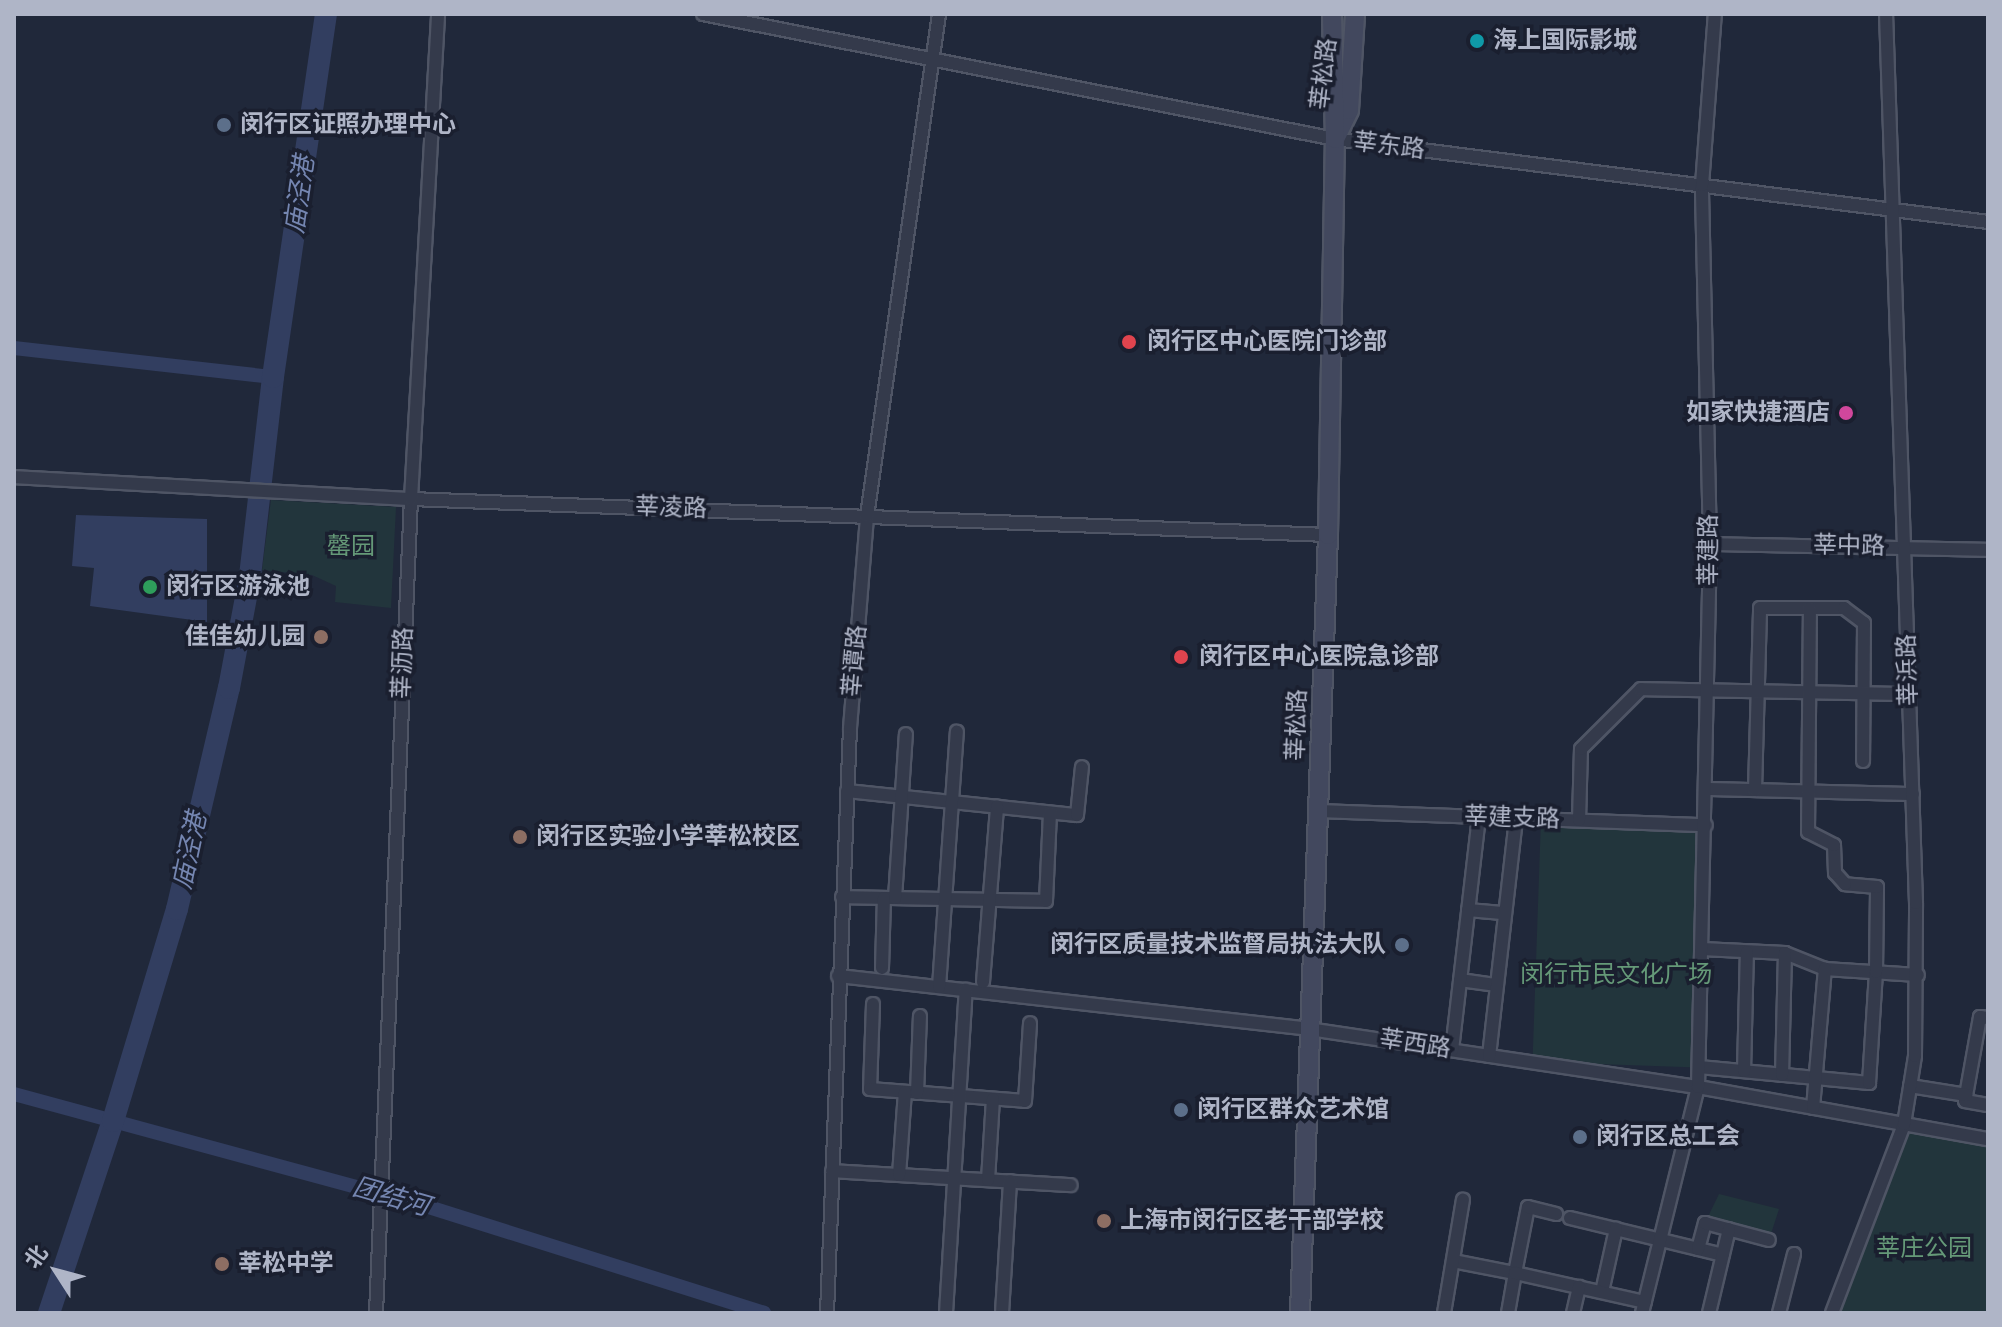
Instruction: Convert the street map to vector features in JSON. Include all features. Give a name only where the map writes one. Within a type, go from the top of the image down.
[{"type":"main road","name":"莘松路","points":[[1300,1313],[1328,535],[1335,139],[1332,14]]},
{"type":"main road","name":"莘松路","points":[[1335,139],[1349,110],[1355,14]]},
{"type":"street","name":"莘沥路","points":[[376,1313],[411,499],[438,14]]},
{"type":"street","name":"莘东路","points":[[703,14],[1335,139],[1988,222]]},
{"type":"street","name":"莘谭路","points":[[827,1310],[847,791],[867,516],[939,14]]},
{"type":"street","name":"莘建路","points":[[1644,1307],[1698,1087],[1710,544],[1702,185],[1715,14]]},
{"type":"street","name":"莘浜路","points":[[1832,1313],[1904,1124],[1910,1086],[1918,975],[1886,14]]},
{"type":"street","name":"莘凌路","points":[[14,477],[411,499],[1328,535]]},
{"type":"street","name":"莘中路","points":[[1710,544],[1988,550]]},
{"type":"street","points":[[1755,790],[1760,608],[1844,608],[1864,623],[1863,761]]},
{"type":"street","points":[[1699,1067],[1869,1083],[1876,972],[1877,887],[1845,884],[1835,873],[1834,845],[1808,832],[1810,608]]},
{"type":"street","points":[[1579,820],[1581,749],[1641,689],[1909,694]]},
{"type":"street","points":[[939,987],[957,732]]},
{"type":"street","points":[[882,968],[902,797],[906,734]]},
{"type":"street","points":[[847,791],[1077,815],[1082,767]]},
{"type":"street","points":[[1706,789],[1913,794]]},
{"type":"street","points":[[983,982],[997,807]]},
{"type":"street","name":"莘建支路","points":[[1318,811],[1706,825]]},
{"type":"street","points":[[842,897],[1046,901],[1050,813]]},
{"type":"street","points":[[1452,1050],[1479,817]]},
{"type":"street","points":[[1489,1056],[1516,818]]},
{"type":"street","points":[[1468,910],[1505,913]]},
{"type":"street","points":[[1702,949],[1785,953],[1825,969],[1918,975]]},
{"type":"street","points":[[1744,1071],[1747,952]]},
{"type":"street","points":[[1782,1075],[1785,953]]},
{"type":"street","points":[[1813,1108],[1825,969]]},
{"type":"street","name":"莘西路","points":[[838,976],[1309,1029],[1698,1087],[1988,1139]]},
{"type":"street","points":[[1460,980],[1497,985]]},
{"type":"street","points":[[946,1313],[966,990]]},
{"type":"street","points":[[873,1004],[870,1089],[1025,1101],[1030,1023]]},
{"type":"street","points":[[899,1175],[920,1016]]},
{"type":"street","points":[[1988,1018],[1980,1017],[1965,1101],[1988,1105]]},
{"type":"street","points":[[1910,1086],[1966,1095]]},
{"type":"street","points":[[988,1180],[993,1099]]},
{"type":"street","points":[[832,1171],[1071,1185]]},
{"type":"street","points":[[1002,1313],[1010,1181]]},
{"type":"street","points":[[1444,1313],[1463,1200]]},
{"type":"street","points":[[1508,1313],[1528,1207],[1556,1214]]},
{"type":"street","points":[[1570,1218],[1723,1255]]},
{"type":"street","points":[[1698,1249],[1705,1223],[1769,1240]]},
{"type":"street","points":[[1602,1292],[1616,1229]]},
{"type":"street","points":[[1709,1313],[1729,1229]]},
{"type":"street","points":[[1779,1313],[1794,1254]]},
{"type":"street","points":[[1453,1261],[1602,1292],[1644,1307]]},
{"type":"street","points":[[1573,1313],[1579,1287]]},
{"type":"green space","name":"罄园","points":[[271,500],[396,507],[391,608],[335,602],[336,586],[312,575],[262,570]]},
{"type":"green space","name":"闵行市民文化广场","points":[[1541,819],[1706,825],[1697,1068],[1533,1062]]},
{"type":"green space","name":"莘庄公园","points":[[1904,1124],[1988,1139],[1988,1313],[1832,1313]]},
{"type":"green space","points":[[1719,1194],[1779,1209],[1769,1240],[1705,1223]]},
{"type":"water","name":"闵行区游泳池","points":[[76,515],[207,519],[207,622],[90,606],[94,568],[72,566]]},
{"type":"waterway","name":"庙泾港","points":[[49,1313],[113,1121],[177,909],[229,688],[250,576],[273,377],[326,14]]},
{"type":"waterway","name":"庙泾港","points":[[14,348],[273,377]]},
{"type":"waterway","name":"团结河","points":[[14,1094],[416,1203],[764,1313]]},
{"type":"place","name":"海上国际影城","points":[[1477,41]]},
{"type":"place","name":"闵行区证照办理中心","points":[[224,125]]},
{"type":"place","name":"闵行区中心医院门诊部","points":[[1129,342]]},
{"type":"place","name":"如家快捷酒店","points":[[1846,413]]},
{"type":"place","name":"闵行区游泳池","points":[[150,587]]},
{"type":"place","name":"佳佳幼儿园","points":[[321,637]]},
{"type":"place","name":"闵行区中心医院急诊部","points":[[1181,657]]},
{"type":"place","name":"闵行区实验小学莘松校区","points":[[520,837]]},
{"type":"place","name":"闵行区质量技术监督局执法大队","points":[[1402,945]]},
{"type":"place","name":"闵行区群众艺术馆","points":[[1181,1110]]},
{"type":"place","name":"闵行区总工会","points":[[1580,1137]]},
{"type":"place","name":"上海市闵行区老干部学校","points":[[1104,1221]]},
{"type":"place","name":"莘松中学","points":[[222,1264]]}]
